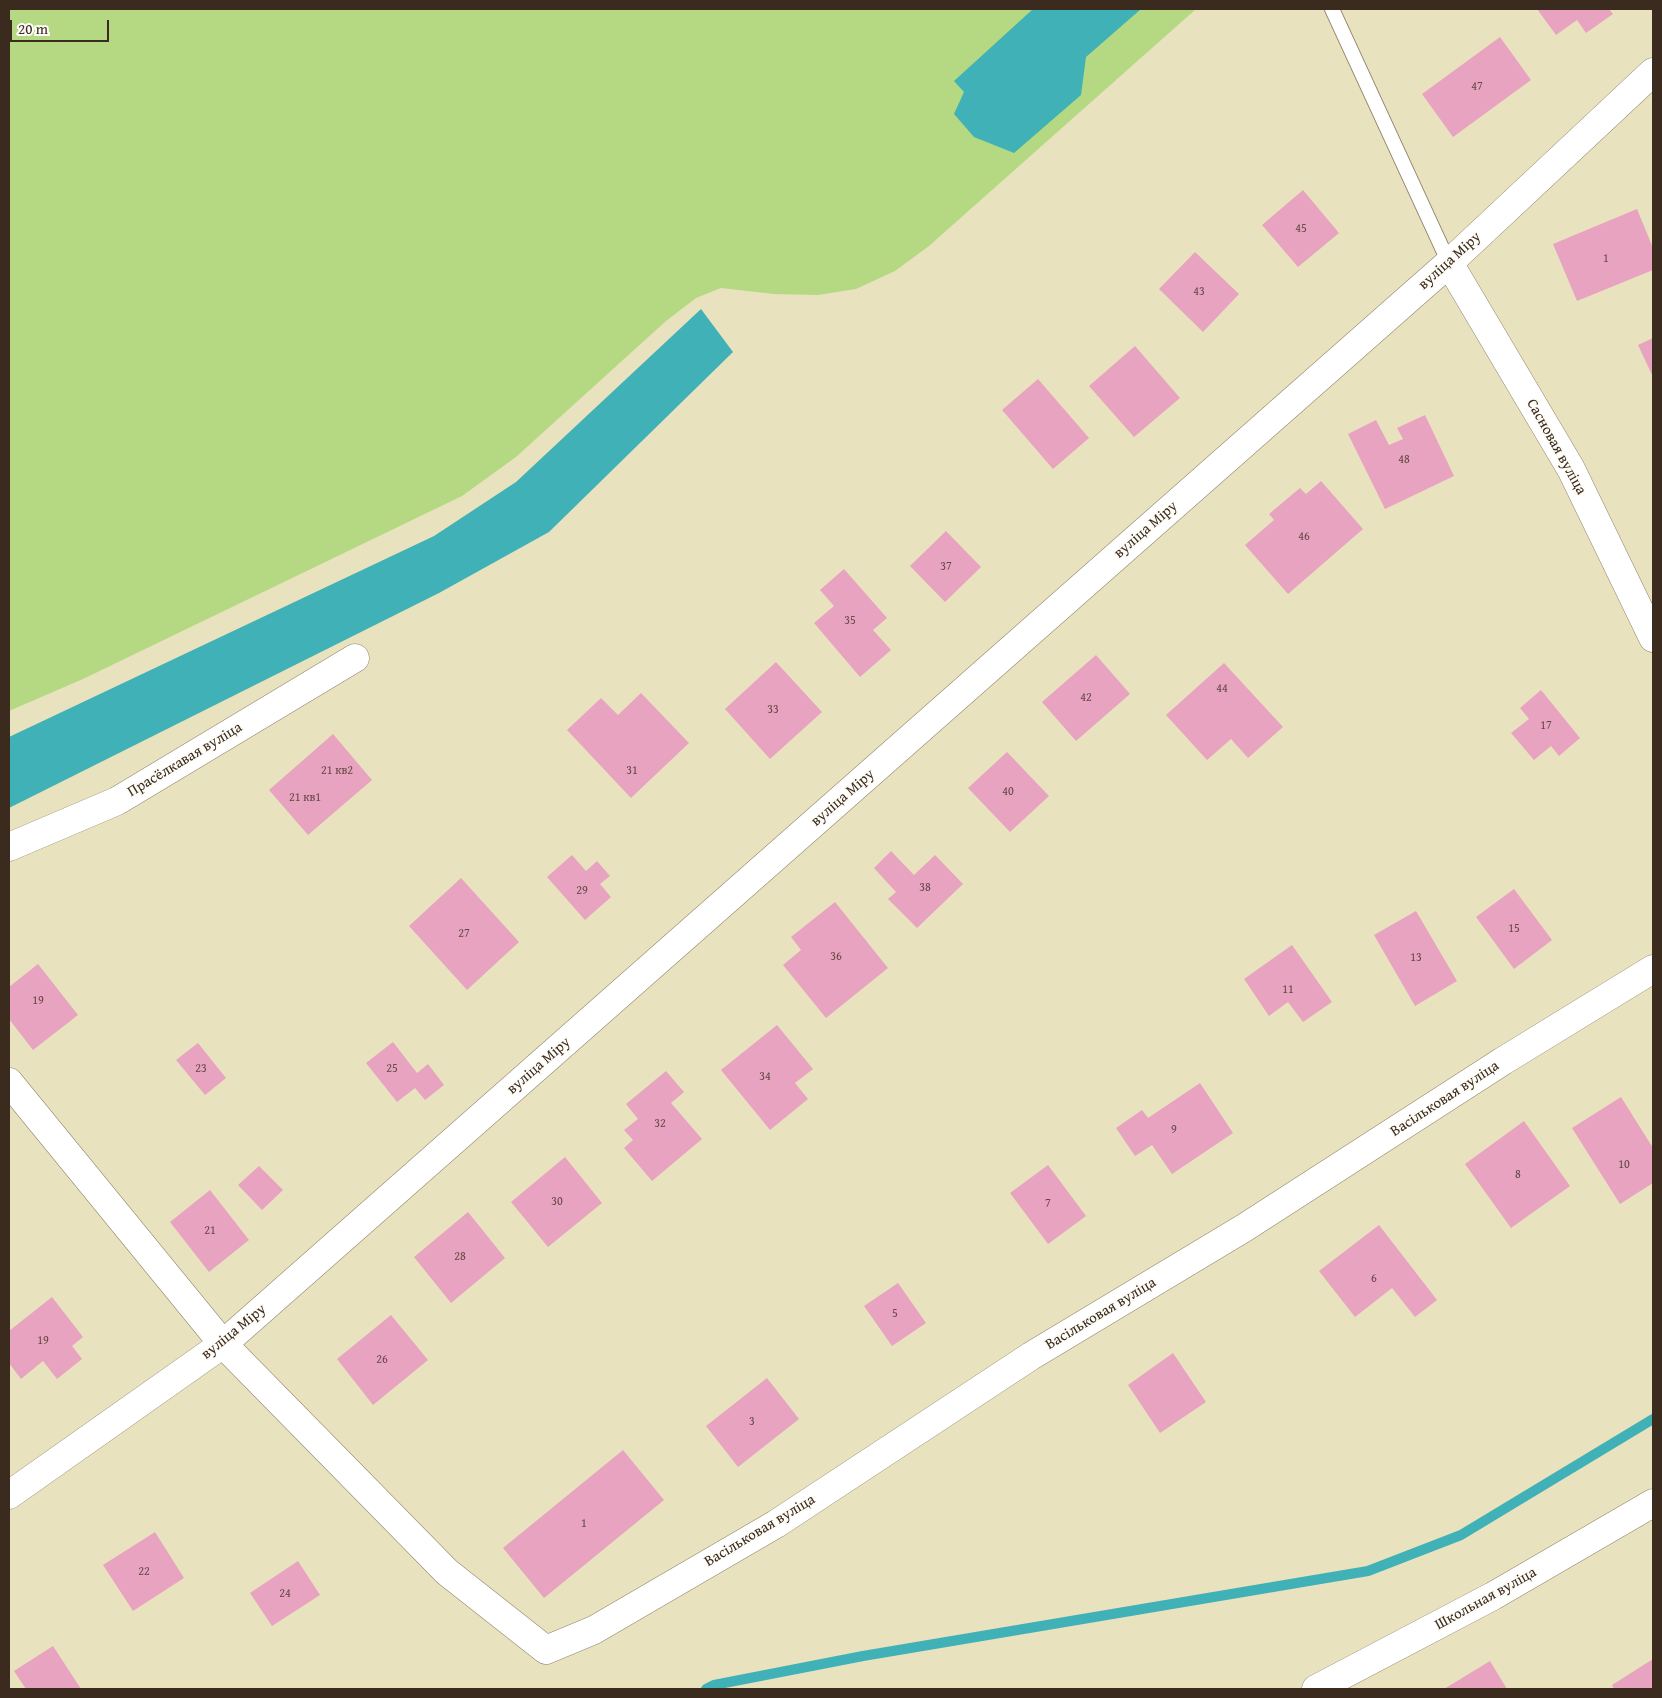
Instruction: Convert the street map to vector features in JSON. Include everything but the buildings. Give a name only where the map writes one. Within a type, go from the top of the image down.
[{"type":"street","name":"вуліца Міру","points":[[9,1495],[222,1344],[1449,263],[1653,72]]},
{"type":"street","name":"Сасновая вуліца","points":[[1449,263],[1571,469],[1653,638]]},
{"type":"street","name":"Прасёлкавая вуліца","points":[[9,847],[117,801],[355,658]]},
{"type":"street","name":"Васільковая вуліца","points":[[222,1344],[447,1572],[546,1650],[594,1630],[776,1524],[1031,1356],[1244,1228],[1503,1061],[1653,969]]},
{"type":"street","points":[[9,1082],[222,1344]]},
{"type":"street","name":"Школьная вуліца","points":[[1316,1689],[1493,1596],[1653,1503]]},
{"type":"lane","points":[[1332,9],[1449,263]]},
{"type":"green space","points":[[9,9],[1196,9],[929,246],[895,271],[856,289],[818,295],[774,294],[721,288],[696,298],[666,321],[516,457],[462,496],[83,679],[9,711]]},
{"type":"water","points":[[1033,9],[1141,9],[1086,57],[1081,95],[1014,153],[974,137],[954,114],[964,92],[954,81]]},
{"type":"water","points":[[701,309],[733,352],[549,532],[439,593],[9,808],[9,737],[434,536],[516,482]]},
{"type":"waterway","points":[[706,1689],[714,1685],[863,1656],[1368,1571],[1461,1535],[1653,1419]]}]
